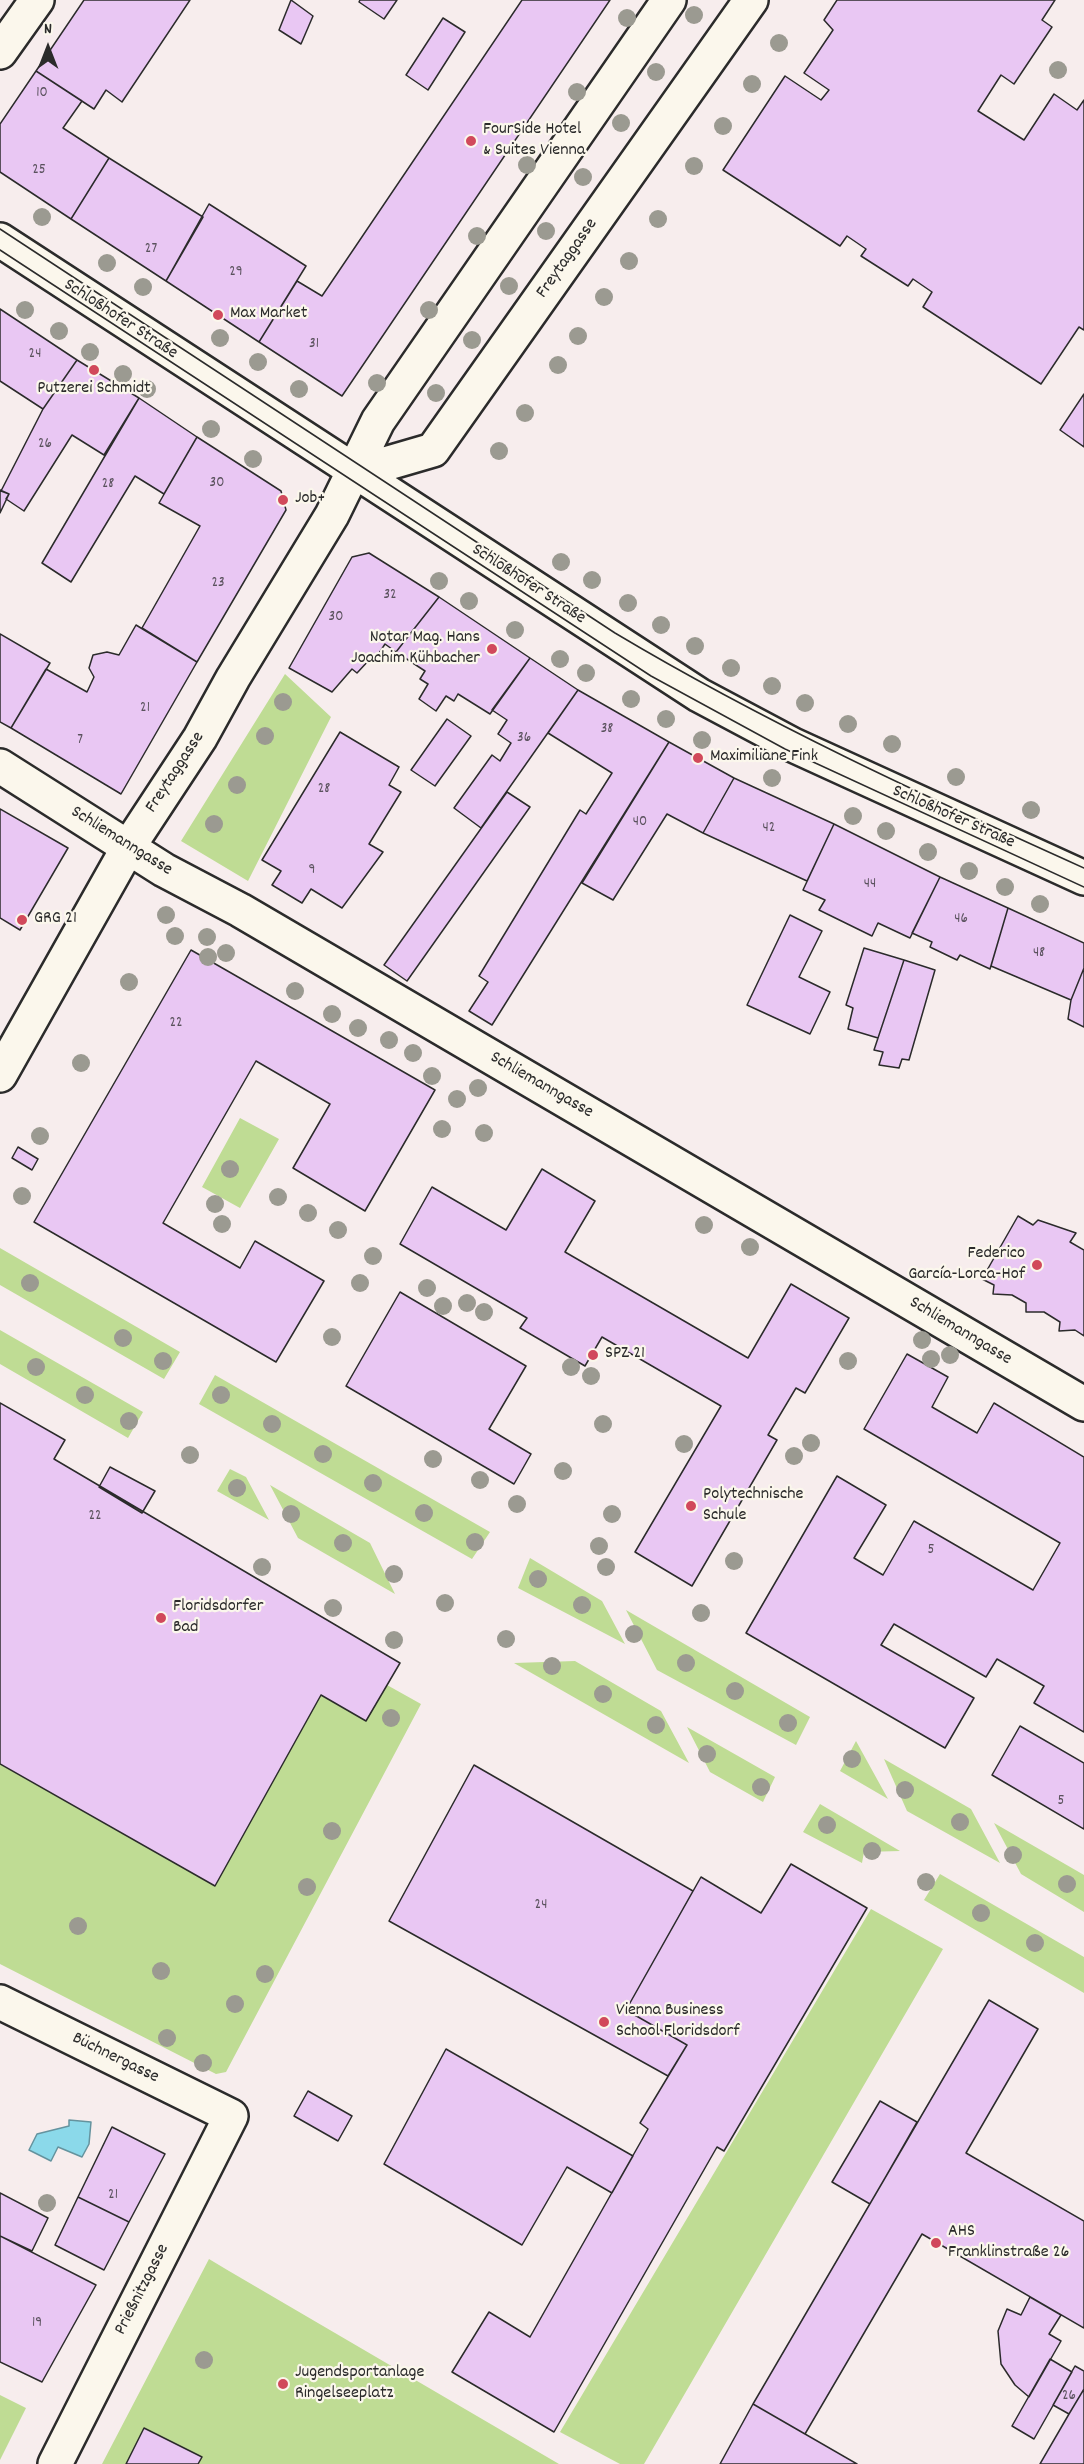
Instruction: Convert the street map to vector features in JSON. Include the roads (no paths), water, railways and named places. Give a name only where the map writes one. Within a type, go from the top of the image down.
[{"type":"street","points":[[0,52],[37,0]]},
{"type":"street","name":"Freytaggasse","points":[[0,1075],[129,846],[200,738],[354,473],[378,421],[669,0]]},
{"type":"street","name":"Freytaggasse","points":[[354,473],[433,450],[751,0]]},
{"type":"street","name":"Schloßhofer Straße","points":[[0,240],[354,473],[699,695],[793,745],[1084,878]]},
{"type":"street","name":"Schliemanngasse","points":[[0,766],[164,870],[250,916],[1084,1404]]},
{"type":"street","name":"Büchnergasse","points":[[0,2002],[231,2116]]},
{"type":"street","name":"Prießnitzgasse","points":[[55,2464],[231,2116]]},
{"type":"water","points":[[69,2120],[91,2122],[89,2144],[82,2157],[58,2147],[51,2161],[29,2150],[37,2134],[69,2126]]},
{"type":"tram line","points":[[0,229],[615,633],[729,698],[788,728],[964,814],[1084,868]]},
{"type":"tram line","points":[[0,250],[651,676],[785,749],[1084,887]]},
{"type":"place","name":"FourSide Hotel & Suites Vienna","points":[[471,141]]},
{"type":"place","name":"Max Market","points":[[218,315]]},
{"type":"place","name":"Putzerei Schmidt","points":[[94,370]]},
{"type":"place","name":"Job+","points":[[283,500]]},
{"type":"place","name":"Notar Mag. Hans Joachim Kühbacher","points":[[492,649]]},
{"type":"place","name":"Maximiliane Fink","points":[[698,758]]},
{"type":"place","name":"GRG 21","points":[[22,920]]},
{"type":"place","name":"Federico García-Lorca-Hof","points":[[1037,1265]]},
{"type":"place","name":"SPZ 21","points":[[593,1355]]},
{"type":"place","name":"Polytechnische Schule","points":[[691,1506]]},
{"type":"place","name":"Floridsdorfer Bad","points":[[161,1618]]},
{"type":"place","name":"Vienna Business School Floridsdorf","points":[[604,2022]]},
{"type":"place","name":"AHS Franklinstraße 26","points":[[936,2243]]},
{"type":"place","name":"Jugendsportanlage Ringelseeplatz","points":[[283,2384]]}]
